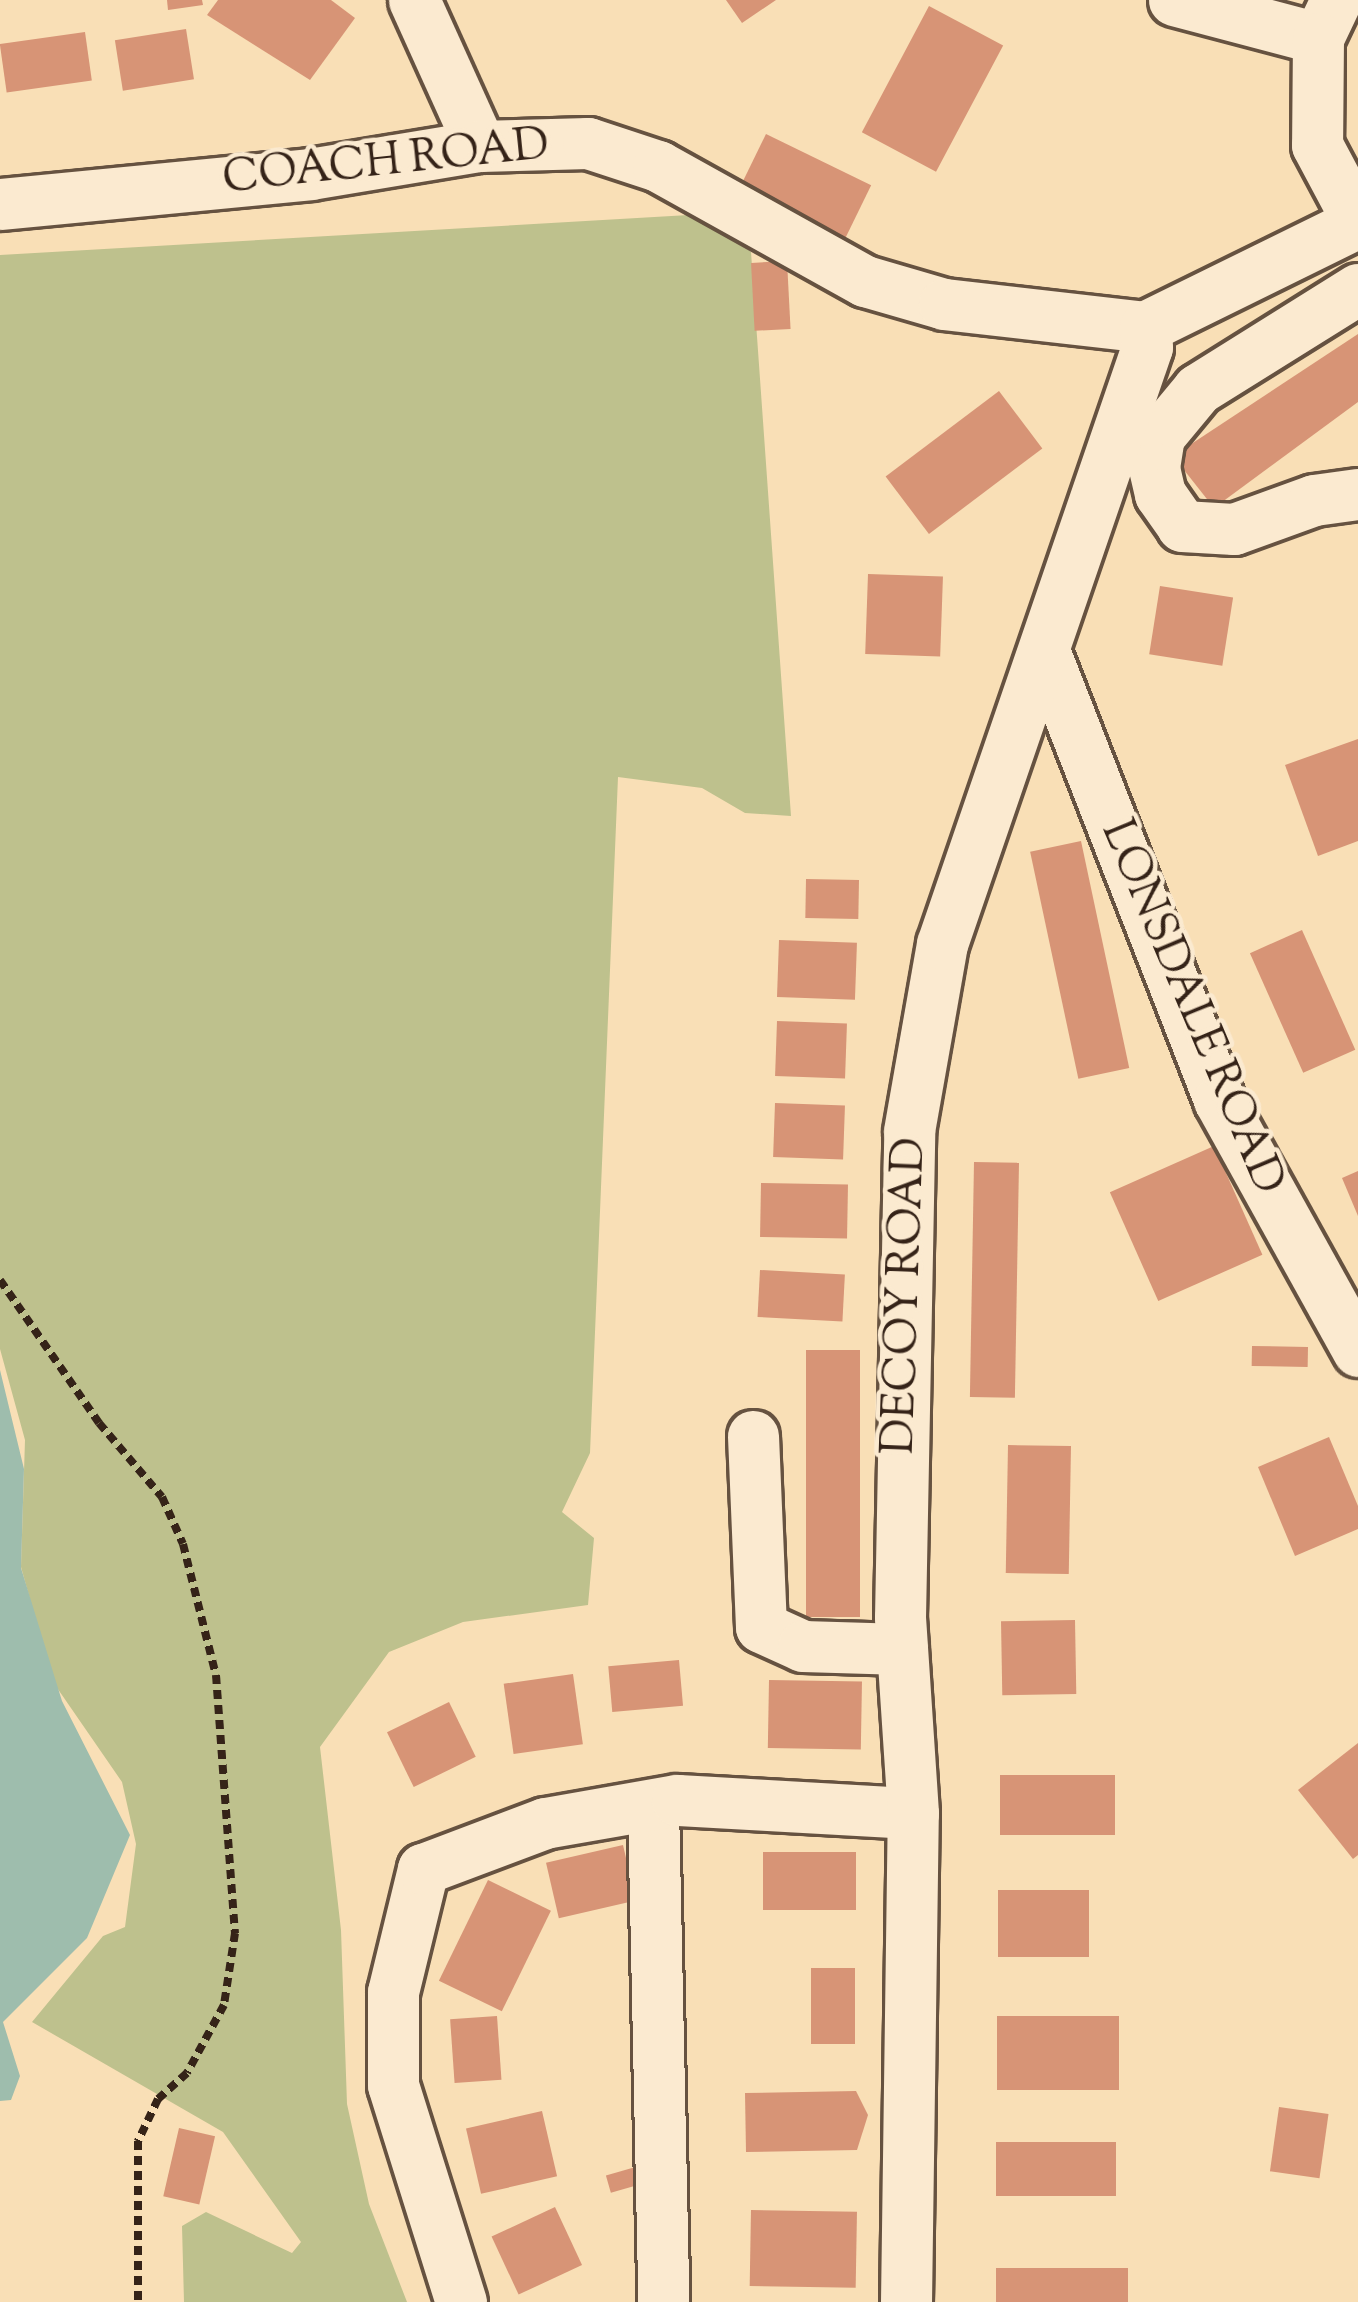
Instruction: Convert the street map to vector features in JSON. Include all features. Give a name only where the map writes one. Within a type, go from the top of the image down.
[{"type":"street","points":[[414,0],[480,146]]},
{"type":"street","points":[[1145,327],[1358,222],[1317,145],[1327,19],[1174,0]]},
{"type":"street","name":"COACH ROAD","points":[[0,204],[310,174],[480,146],[588,143],[658,166],[865,281],[944,304],[1145,327]]},
{"type":"street","points":[[1358,289],[1198,388],[1159,436],[1154,468],[1160,494],[1182,526],[1234,530],[1358,494]]},
{"type":"street","name":"DECOY ROAD","points":[[906,2302],[913,1813],[902,1649],[909,1130],[943,944],[1147,347],[1145,327]]},
{"type":"street","name":"LONSDALE ROAD","points":[[1045,653],[1219,1100],[1358,1351]]},
{"type":"street","points":[[752,1436],[761,1628],[803,1646],[902,1649]]},
{"type":"street","points":[[653,1805],[663,2302]]},
{"type":"street","points":[[461,2302],[393,2086],[393,1992],[423,1869],[545,1823],[653,1805],[913,1813]]},
{"type":"path","points":[[0,1280],[99,1423],[162,1498],[183,1544],[216,1676],[235,1933],[224,2005],[187,2073],[158,2099],[138,2141],[138,2302]]},
{"type":"green space","points":[[706,214],[751,252],[791,816],[745,813],[702,788],[618,777],[590,1453],[562,1512],[594,1538],[588,1605],[463,1622],[389,1652],[320,1747],[341,1930],[347,2104],[369,2204],[407,2302],[184,2302],[182,2226],[206,2212],[292,2253],[301,2242],[223,2132],[32,2022],[103,1936],[125,1927],[136,1844],[122,1782],[53,1682],[21,1567],[25,1440],[0,1349],[0,255]]},
{"type":"shaded area","points":[[0,1370],[24,1469],[21,1568],[62,1701],[130,1835],[87,1938],[3,2022],[20,2076],[11,2100],[0,2101]]},
{"type":"building","points":[[167,0],[202,0],[203,5],[168,10]]},
{"type":"building","points":[[218,0],[331,0],[355,18],[310,80],[207,15]]},
{"type":"building","points":[[726,0],[776,0],[742,23]]},
{"type":"building","points":[[929,6],[1003,45],[936,172],[862,132]]},
{"type":"building","points":[[186,29],[194,79],[123,91],[115,40]]},
{"type":"building","points":[[85,32],[92,81],[7,92],[0,44]]},
{"type":"building","points":[[766,134],[871,185],[840,249],[735,198]]},
{"type":"building","points":[[787,261],[791,329],[755,331],[751,263]]},
{"type":"building","points":[[1358,334],[1358,402],[1214,508],[1173,456]]},
{"type":"building","points":[[999,391],[1042,449],[929,534],[886,476]]},
{"type":"building","points":[[868,574],[943,577],[940,657],[865,654]]},
{"type":"building","points":[[1160,586],[1233,598],[1222,666],[1149,654]]},
{"type":"building","points":[[1358,739],[1358,841],[1318,856],[1285,765]]},
{"type":"building","points":[[1081,841],[1129,1068],[1078,1079],[1030,852]]},
{"type":"building","points":[[806,879],[859,880],[858,919],[805,918]]},
{"type":"building","points":[[1302,930],[1355,1050],[1303,1073],[1250,953]]},
{"type":"building","points":[[779,940],[857,943],[855,1000],[777,997]]},
{"type":"building","points":[[777,1021],[847,1023],[845,1078],[775,1076]]},
{"type":"building","points":[[775,1103],[845,1105],[843,1159],[773,1157]]},
{"type":"building","points":[[1214,1146],[1262,1255],[1158,1301],[1110,1192]]},
{"type":"building","points":[[974,1162],[1019,1163],[1015,1398],[970,1397]]},
{"type":"building","points":[[1358,1171],[1358,1216],[1342,1178]]},
{"type":"building","points":[[761,1183],[848,1185],[847,1239],[760,1237]]},
{"type":"building","points":[[760,1270],[845,1274],[842,1321],[758,1317]]},
{"type":"building","points":[[1252,1346],[1308,1347],[1308,1367],[1252,1366]]},
{"type":"building","points":[[806,1350],[860,1350],[860,1617],[806,1617]]},
{"type":"building","points":[[1329,1437],[1358,1506],[1358,1529],[1295,1556],[1258,1467]]},
{"type":"building","points":[[1008,1445],[1071,1446],[1069,1574],[1006,1573]]},
{"type":"building","points":[[1075,1620],[1076,1694],[1002,1695],[1001,1621]]},
{"type":"building","points":[[679,1660],[683,1706],[612,1712],[608,1666]]},
{"type":"building","points":[[573,1674],[583,1744],[514,1754],[504,1684]]},
{"type":"building","points":[[769,1680],[862,1682],[861,1750],[768,1748]]},
{"type":"building","points":[[449,1702],[476,1757],[414,1787],[387,1732]]},
{"type":"building","points":[[1358,1743],[1358,1855],[1353,1859],[1298,1790]]},
{"type":"building","points":[[1000,1775],[1115,1775],[1115,1835],[1000,1835]]},
{"type":"building","points":[[623,1845],[636,1901],[559,1918],[546,1863]]},
{"type":"building","points":[[763,1852],[856,1852],[856,1910],[763,1910]]},
{"type":"building","points":[[488,1880],[551,1911],[502,2011],[439,1981]]},
{"type":"building","points":[[998,1890],[1089,1890],[1089,1957],[998,1957]]},
{"type":"building","points":[[811,1968],[855,1968],[855,2044],[811,2044]]},
{"type":"building","points":[[497,2016],[501,2080],[455,2083],[450,2019]]},
{"type":"building","points":[[997,2016],[1119,2016],[1119,2090],[997,2090]]},
{"type":"building","points":[[856,2091],[868,2115],[857,2150],[746,2152],[745,2093]]},
{"type":"building","points":[[1279,2107],[1329,2114],[1319,2178],[1270,2171]]},
{"type":"building","points":[[542,2111],[557,2176],[481,2194],[466,2129]]},
{"type":"building","points":[[179,2128],[215,2136],[199,2205],[163,2196]]},
{"type":"building","points":[[996,2142],[1116,2142],[1116,2196],[996,2196]]},
{"type":"building","points":[[653,2162],[658,2179],[611,2193],[606,2176]]},
{"type":"building","points":[[555,2207],[582,2265],[519,2295],[492,2237]]},
{"type":"building","points":[[751,2210],[857,2212],[856,2288],[750,2286]]},
{"type":"building","points":[[996,2268],[1128,2268],[1128,2302],[996,2302]]}]
